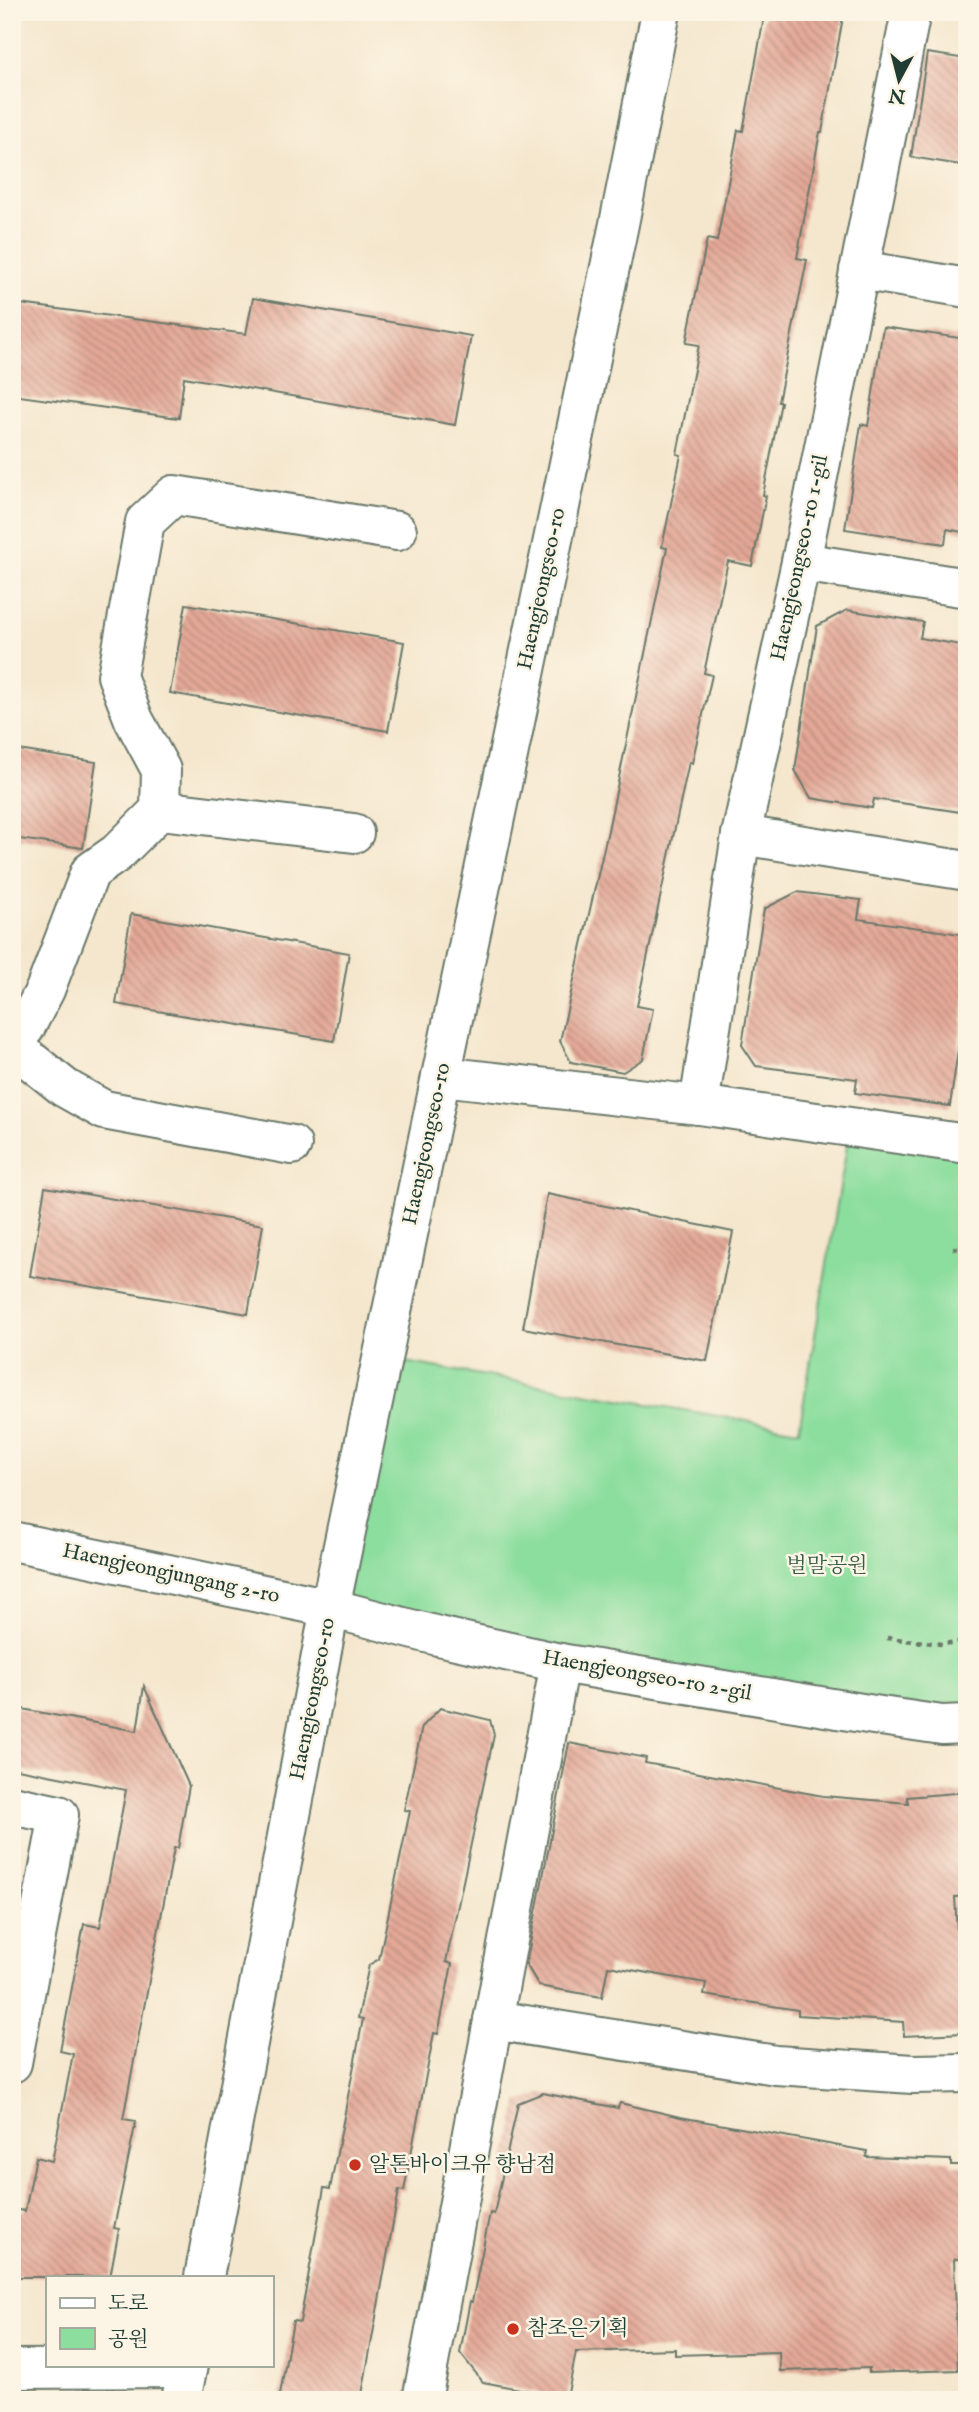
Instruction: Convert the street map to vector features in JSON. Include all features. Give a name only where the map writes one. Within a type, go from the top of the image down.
[{"type":"street","name":"Haengjeongseo-ro","points":[[204,2276],[330,1608],[661,12]]},
{"type":"street","name":"Haengjeongseo-ro 1-gil","points":[[699,1105],[741,835],[801,562],[911,12]]},
{"type":"street","points":[[859,270],[967,288]]},
{"type":"street","points":[[12,1031],[25,1028],[45,990],[90,872],[117,853],[160,810],[161,770],[134,720],[117,676],[145,522],[174,495],[397,531]]},
{"type":"street","points":[[801,562],[967,588]]},
{"type":"street","points":[[160,810],[354,833]]},
{"type":"street","points":[[741,835],[967,871]]},
{"type":"street","points":[[12,1043],[65,1088],[104,1111],[292,1145]]},
{"type":"street","points":[[441,1076],[699,1105],[967,1144]]},
{"type":"street","name":"Haengjeongjungang 2-ro","points":[[12,1541],[330,1608]]},
{"type":"street","name":"Haengjeongseo-ro 2-gil","points":[[330,1608],[438,1636],[560,1663],[874,1716],[943,1726],[967,1724]]},
{"type":"street","points":[[422,2400],[560,1663]]},
{"type":"street","points":[[12,1805],[59,1815],[12,2063]]},
{"type":"street","points":[[493,2021],[776,2066],[914,2074],[967,2073]]},
{"type":"street","points":[[12,2369],[185,2377]]},
{"type":"path","points":[[953,1248],[967,1250]]},
{"type":"path","points":[[887,1638],[942,1644],[967,1641]]},
{"type":"green space","name":"벌말공원","points":[[850,1128],[967,1144],[967,1724],[330,1608],[382,1358],[799,1430]]},
{"type":"building","points":[[765,12],[844,12],[797,258],[807,260],[778,402],[781,402],[752,566],[728,561],[704,673],[712,675],[692,763],[689,762],[637,1006],[653,1009],[643,1059],[623,1072],[571,1062],[560,1041],[607,835],[667,548],[662,547],[681,455],[677,454],[699,345],[686,343],[707,239],[717,241],[738,130],[743,131]]},
{"type":"building","points":[[927,53],[967,59],[967,166],[911,157]]},
{"type":"building","points":[[253,298],[471,336],[455,425],[184,377],[179,418],[12,395],[12,303],[246,334]]},
{"type":"building","points":[[883,327],[967,339],[967,533],[947,529],[945,544],[845,529],[861,424],[868,426]]},
{"type":"building","points":[[186,604],[404,642],[388,731],[170,693]]},
{"type":"building","points":[[847,610],[923,622],[920,638],[967,646],[967,813],[874,799],[872,808],[811,798],[795,770],[817,626]]},
{"type":"building","points":[[12,749],[96,762],[83,848],[12,838]]},
{"type":"building","points":[[797,892],[861,900],[858,919],[967,935],[967,987],[950,1106],[855,1093],[857,1079],[756,1066],[742,1045],[764,909]]},
{"type":"building","points":[[131,914],[349,953],[334,1041],[116,1004]]},
{"type":"building","points":[[45,1187],[263,1225],[248,1314],[30,1276]]},
{"type":"building","points":[[547,1194],[733,1232],[707,1361],[523,1328]]},
{"type":"building","points":[[144,1686],[189,1786],[178,1848],[174,1848],[123,2119],[136,2121],[114,2228],[119,2229],[110,2276],[12,2277],[12,2209],[25,2211],[36,2157],[52,2161],[73,2054],[60,2051],[84,1924],[100,1927],[126,1790],[12,1768],[12,1707],[137,1731]]},
{"type":"building","points":[[440,1708],[490,1720],[494,1735],[446,1962],[452,1964],[438,2034],[434,2033],[404,2191],[399,2190],[361,2400],[279,2400],[293,2321],[300,2322],[324,2188],[330,2189],[363,2019],[358,2018],[369,1965],[379,1959],[410,1811],[404,1810],[422,1727]]},
{"type":"building","points":[[569,1743],[646,1758],[645,1763],[823,1796],[908,1803],[907,1797],[967,1792],[967,1896],[955,1897],[963,2033],[904,2036],[903,2022],[798,2015],[798,2010],[704,1995],[706,1983],[608,1966],[602,1997],[539,1986],[526,1964]]},
{"type":"building","points":[[543,2093],[618,2108],[620,2103],[680,2117],[867,2151],[866,2157],[951,2160],[951,2165],[967,2165],[967,2259],[954,2259],[958,2370],[869,2373],[869,2368],[780,2371],[779,2352],[675,2355],[675,2349],[576,2352],[567,2398],[483,2382],[460,2353],[470,2301],[472,2302],[490,2213],[494,2214],[518,2103]]},
{"type":"place","name":"알톤바이크유 향남점","points":[[355,2165]]},
{"type":"place","name":"참조은기획","points":[[513,2329]]}]
